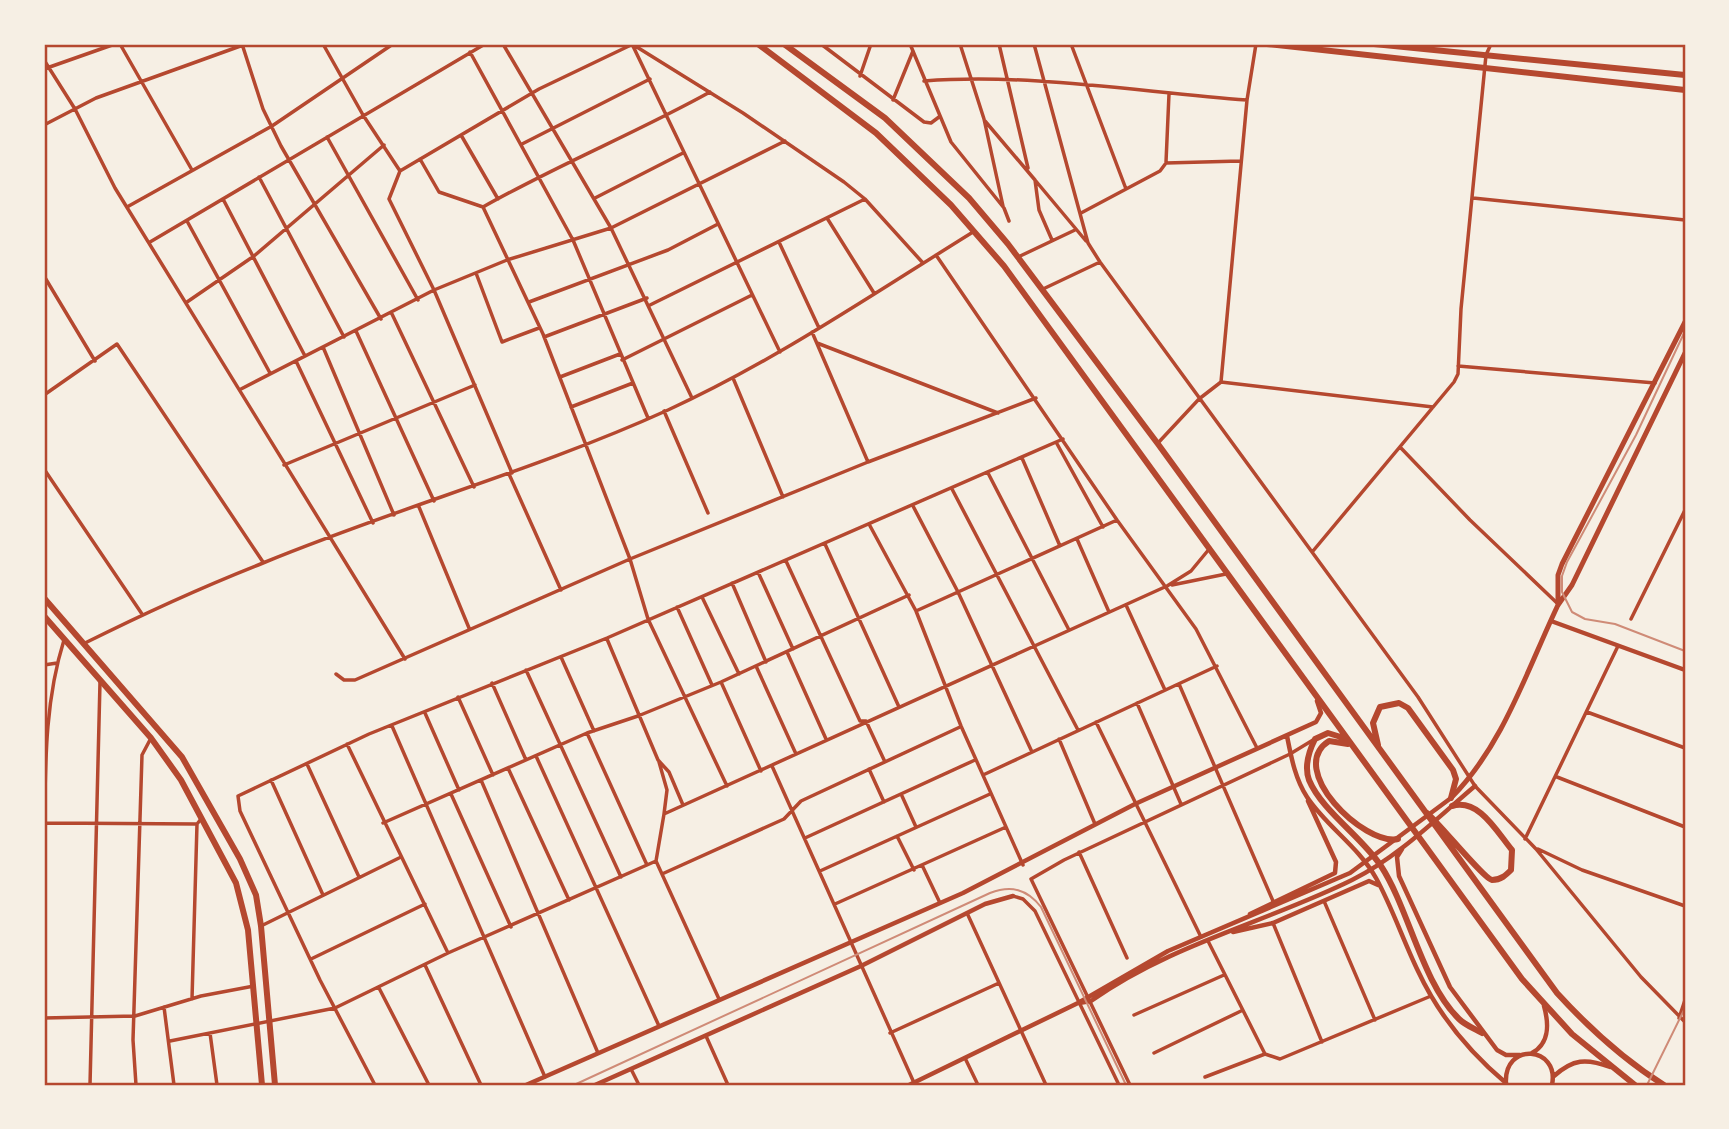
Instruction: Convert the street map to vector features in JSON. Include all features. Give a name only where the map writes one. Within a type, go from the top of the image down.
[{"type":"main road","points":[[758,44],[876,133],[975,231],[1086,376],[1544,1006],[1635,1085]]},
{"type":"main road","points":[[784,44],[853,92],[922,152],[969,198],[1043,289],[1158,444],[1419,806],[1558,993],[1584,1022],[1639,1069],[1664,1085]]},
{"type":"main road","points":[[1267,44],[1685,90]]},
{"type":"main road","points":[[1374,44],[1433,47],[1685,75]]},
{"type":"main road","points":[[1558,605],[1558,575],[1562,564],[1685,322]]},
{"type":"main road","points":[[1449,802],[1470,779],[1489,751],[1558,605],[1567,595],[1685,353]]},
{"type":"main road","points":[[44,598],[181,757],[203,789],[240,859],[256,895],[261,926],[275,1085]]},
{"type":"main road","points":[[44,617],[151,738],[203,818],[243,902],[258,1023],[262,1085]]},
{"type":"main road","points":[[1379,750],[1373,723],[1380,707],[1399,703],[1408,708],[1453,770],[1456,779],[1449,802]]},
{"type":"main road","points":[[1353,746],[1340,734],[1328,733],[1315,739],[1307,765],[1308,777],[1315,792],[1369,849],[1383,869],[1444,998],[1459,1020],[1482,1033]]},
{"type":"main road","points":[[1353,746],[1336,740],[1324,745],[1315,761],[1318,780],[1366,831],[1388,841],[1398,839]]},
{"type":"main road","points":[[1419,806],[1445,828],[1482,874],[1491,880],[1502,878],[1511,870],[1512,850],[1479,811],[1465,803],[1449,802]]},
{"type":"street","points":[[44,69],[118,44],[142,80],[192,170]]},
{"type":"street","points":[[44,125],[142,80],[243,44],[272,126],[381,319]]},
{"type":"street","points":[[323,44],[363,115],[400,171]]},
{"type":"street","points":[[127,207],[272,126],[393,44]]},
{"type":"street","points":[[150,242],[485,44]]},
{"type":"street","points":[[503,44],[571,163],[595,198],[647,298],[692,398]]},
{"type":"street","points":[[561,591],[435,290],[389,199],[400,171],[532,93],[632,44]]},
{"type":"street","points":[[632,44],[780,352]]},
{"type":"street","points":[[632,44],[785,141],[865,199],[923,264]]},
{"type":"street","points":[[860,76],[871,44]]},
{"type":"street","points":[[910,44],[923,81],[951,142],[1004,208]]},
{"type":"street","points":[[960,44],[984,119],[1009,221]]},
{"type":"street","points":[[999,44],[1029,170]]},
{"type":"street","points":[[1034,44],[1088,243]]},
{"type":"street","points":[[1071,44],[1126,189]]},
{"type":"street","points":[[1221,382],[1240,161],[1256,44]]},
{"type":"street","points":[[1313,551],[1454,382],[1458,366],[1486,55],[1491,44]]},
{"type":"street","points":[[824,45],[860,76],[924,122],[931,123],[939,117]]},
{"type":"street","points":[[893,100],[913,51]]},
{"type":"street","points":[[470,52],[573,240],[648,418]]},
{"type":"street","points":[[44,60],[75,109],[127,207],[405,659]]},
{"type":"street","points":[[923,81],[969,78],[1044,80],[1247,100]]},
{"type":"street","points":[[522,144],[650,79]]},
{"type":"street","points":[[483,207],[539,176],[571,163],[710,92]]},
{"type":"street","points":[[1081,214],[1160,171],[1166,163],[1169,94]]},
{"type":"street","points":[[984,119],[1029,170],[1074,230],[1088,243],[1418,697],[1475,786],[1536,849],[1641,977],[1685,1022]]},
{"type":"street","points":[[461,135],[498,199]]},
{"type":"street","points":[[327,137],[418,300]]},
{"type":"street","points":[[241,389],[435,290],[507,260],[611,228],[785,141]]},
{"type":"street","points":[[187,302],[254,256],[318,205],[384,145]]},
{"type":"street","points":[[595,198],[684,153]]},
{"type":"street","points":[[420,159],[439,192],[483,207],[530,302],[630,559],[648,619],[727,786]]},
{"type":"street","points":[[1166,163],[1240,161]]},
{"type":"street","points":[[259,177],[344,337]]},
{"type":"street","points":[[1035,180],[1039,210],[1052,240]]},
{"type":"street","points":[[1473,198],[1685,220]]},
{"type":"street","points":[[223,199],[305,356]]},
{"type":"street","points":[[650,305],[865,199]]},
{"type":"street","points":[[827,218],[875,294]]},
{"type":"street","points":[[187,221],[270,374]]},
{"type":"street","points":[[530,302],[629,265],[718,224]]},
{"type":"street","points":[[1018,257],[1074,230]]},
{"type":"street","points":[[83,644],[142,614],[263,562],[510,474],[664,411],[780,352],[975,231]]},
{"type":"street","points":[[779,242],[819,328]]},
{"type":"street","points":[[936,255],[1117,520],[1167,586],[1217,666],[1258,750]]},
{"type":"street","points":[[1043,289],[1100,262]]},
{"type":"street","points":[[475,273],[502,342],[540,328]]},
{"type":"street","points":[[44,276],[95,360]]},
{"type":"street","points":[[622,360],[752,295]]},
{"type":"street","points":[[544,337],[647,298]]},
{"type":"street","points":[[392,314],[474,487]]},
{"type":"street","points":[[356,331],[434,501]]},
{"type":"street","points":[[812,332],[868,462]]},
{"type":"street","points":[[817,343],[998,413]]},
{"type":"street","points":[[44,395],[117,344],[263,562]]},
{"type":"street","points":[[323,347],[394,515]]},
{"type":"street","points":[[560,377],[620,354]]},
{"type":"street","points":[[296,361],[373,523]]},
{"type":"street","points":[[1458,366],[1655,383]]},
{"type":"street","points":[[733,377],[783,497]]},
{"type":"street","points":[[1158,444],[1199,399],[1221,382],[1433,407]]},
{"type":"street","points":[[571,407],[633,383]]},
{"type":"street","points":[[284,466],[334,442],[475,385]]},
{"type":"street","points":[[336,674],[344,680],[355,680],[630,559],[868,462],[1036,398]]},
{"type":"street","points":[[664,411],[708,513]]},
{"type":"street","points":[[375,1085],[240,811],[238,796],[347,744],[607,638],[1063,439]]},
{"type":"street","points":[[1056,442],[1103,527]]},
{"type":"street","points":[[1399,447],[1558,605]]},
{"type":"street","points":[[1022,458],[1060,546]]},
{"type":"street","points":[[44,469],[142,614]]},
{"type":"street","points":[[988,473],[1069,630]]},
{"type":"street","points":[[952,489],[1078,730]]},
{"type":"street","points":[[913,506],[958,592],[1032,752]]},
{"type":"street","points":[[419,507],[470,628]]},
{"type":"street","points":[[1631,619],[1685,510]]},
{"type":"street","points":[[916,611],[1117,520]]},
{"type":"street","points":[[1679,522],[1685,525]]},
{"type":"street","points":[[869,524],[909,595],[975,760],[1023,865]]},
{"type":"street","points":[[1077,539],[1109,612]]},
{"type":"street","points":[[825,544],[899,707]]},
{"type":"street","points":[[664,814],[1167,586],[1191,572],[1209,548]]},
{"type":"street","points":[[786,561],[860,721],[866,721]]},
{"type":"street","points":[[758,572],[793,649]]},
{"type":"street","points":[[1167,586],[1229,574]]},
{"type":"street","points":[[732,583],[766,662]]},
{"type":"street","points":[[383,823],[587,733],[685,698],[909,595]]},
{"type":"street","points":[[702,597],[739,674]]},
{"type":"street","points":[[1126,605],[1165,690]]},
{"type":"street","points":[[677,607],[712,686]]},
{"type":"street","points":[[1551,621],[1685,670]]},
{"type":"street","points":[[607,638],[658,760],[667,790],[656,861],[719,999]]},
{"type":"street","points":[[44,855],[44,749],[57,663],[64,640]]},
{"type":"street","points":[[1525,840],[1618,646]]},
{"type":"street","points":[[787,652],[827,740]]},
{"type":"street","points":[[561,657],[594,731]]},
{"type":"street","points":[[44,664],[57,663]]},
{"type":"street","points":[[757,666],[796,755]]},
{"type":"street","points":[[982,775],[1217,666]]},
{"type":"street","points":[[526,670],[621,877]]},
{"type":"street","points":[[90,1085],[89,1017],[100,681]]},
{"type":"street","points":[[721,682],[761,771]]},
{"type":"street","points":[[492,683],[526,760]]},
{"type":"street","points":[[1179,684],[1273,901]]},
{"type":"street","points":[[527,1085],[1023,865],[1135,804],[1287,736],[1320,718],[1315,694]]},
{"type":"street","points":[[458,697],[492,775]]},
{"type":"street","points":[[1137,703],[1182,804]]},
{"type":"street","points":[[44,706],[50,705]]},
{"type":"street","points":[[1587,712],[1685,748]]},
{"type":"street","points":[[425,713],[459,790]]},
{"type":"street","points":[[866,721],[885,762]]},
{"type":"street","points":[[1097,722],[1201,937]]},
{"type":"street","points":[[392,726],[545,1077]]},
{"type":"street","points":[[662,874],[784,819],[801,801],[961,726]]},
{"type":"street","points":[[587,733],[647,865]]},
{"type":"street","points":[[1236,922],[1273,901],[1335,873],[1337,868],[1290,754],[1287,736]]},
{"type":"street","points":[[136,1085],[133,1041],[142,823],[142,755],[151,738]]},
{"type":"street","points":[[1059,739],[1095,824]]},
{"type":"street","points":[[1130,1085],[1031,879],[1079,852],[1290,754],[1315,739]]},
{"type":"street","points":[[347,744],[399,858],[426,904],[448,954]]},
{"type":"street","points":[[536,756],[659,1026]]},
{"type":"street","points":[[658,760],[669,772],[683,805]]},
{"type":"street","points":[[806,838],[975,760]]},
{"type":"street","points":[[307,764],[359,877]]},
{"type":"street","points":[[772,766],[806,838],[912,1084],[1078,1003],[1088,994],[1201,937],[1350,873],[1475,786]]},
{"type":"street","points":[[508,768],[569,901]]},
{"type":"street","points":[[870,769],[884,802]]},
{"type":"street","points":[[1557,777],[1685,827]]},
{"type":"street","points":[[271,780],[323,895]]},
{"type":"street","points":[[481,780],[541,914],[598,1053]]},
{"type":"street","points":[[820,872],[990,793]]},
{"type":"street","points":[[451,794],[511,927]]},
{"type":"street","points":[[902,796],[916,827]]},
{"type":"street","points":[[1307,797],[1363,858],[1381,887],[1431,996],[1468,1050],[1506,1084]]},
{"type":"street","points":[[1078,1003],[1091,1001],[1126,980],[1208,941],[1354,879],[1406,844],[1449,802]]},
{"type":"street","points":[[192,999],[197,824],[203,818]]},
{"type":"street","points":[[44,823],[197,824]]},
{"type":"street","points":[[835,904],[1006,827]]},
{"type":"street","points":[[897,836],[914,870]]},
{"type":"street","points":[[1406,844],[1397,857],[1402,886],[1437,964],[1482,1033],[1497,1050],[1506,1055],[1532,1053],[1539,1049],[1547,1033],[1544,1006]]},
{"type":"street","points":[[1536,849],[1582,870],[1685,906]]},
{"type":"street","points":[[1079,852],[1127,958]]},
{"type":"street","points":[[261,926],[399,858]]},
{"type":"street","points":[[170,1041],[258,1023],[271,1023],[335,1008],[656,861]]},
{"type":"street","points":[[922,865],[940,903]]},
{"type":"street","points":[[1228,932],[1244,932],[1273,923],[1369,881],[1381,887]]},
{"type":"street","points":[[595,1085],[861,966],[995,899],[1013,896],[1023,899],[1035,911],[1119,1085]]},
{"type":"street","points":[[1324,901],[1375,1020]]},
{"type":"street","points":[[311,959],[426,904]]},
{"type":"street","points":[[967,913],[1045,1085]]},
{"type":"street","points":[[1273,923],[1322,1042]]},
{"type":"street","points":[[1208,941],[1265,1054]]},
{"type":"street","points":[[425,965],[481,1085]]},
{"type":"street","points":[[1134,1015],[1224,975]]},
{"type":"street","points":[[890,1032],[999,983]]},
{"type":"street","points":[[44,1018],[135,1016],[192,999],[254,986]]},
{"type":"street","points":[[379,988],[429,1085]]},
{"type":"street","points":[[1205,1077],[1265,1054],[1280,1059],[1431,996]]},
{"type":"street","points":[[1679,1018],[1685,1000]]},
{"type":"street","points":[[164,1007],[174,1085]]},
{"type":"street","points":[[1154,1053],[1241,1011]]},
{"type":"street","points":[[210,1032],[217,1085]]},
{"type":"street","points":[[705,1036],[728,1085]]},
{"type":"street","points":[[1532,1053],[1543,1057],[1551,1065],[1554,1076],[1552,1085]]},
{"type":"street","points":[[1506,1084],[1506,1072],[1511,1062],[1520,1055]]},
{"type":"street","points":[[965,1058],[978,1085]]},
{"type":"street","points":[[1554,1076],[1568,1064],[1583,1060],[1613,1068]]},
{"type":"street","points":[[631,1069],[639,1085]]},
{"type":"tram line","points":[[1685,331],[1636,435],[1562,576],[1562,592],[1572,612],[1585,619],[1615,624],[1685,651]]},
{"type":"tram line","points":[[574,1085],[990,893],[1005,889],[1018,890],[1030,896],[1041,907],[1126,1085]]},
{"type":"tram line","points":[[1647,1085],[1685,1008]]}]
